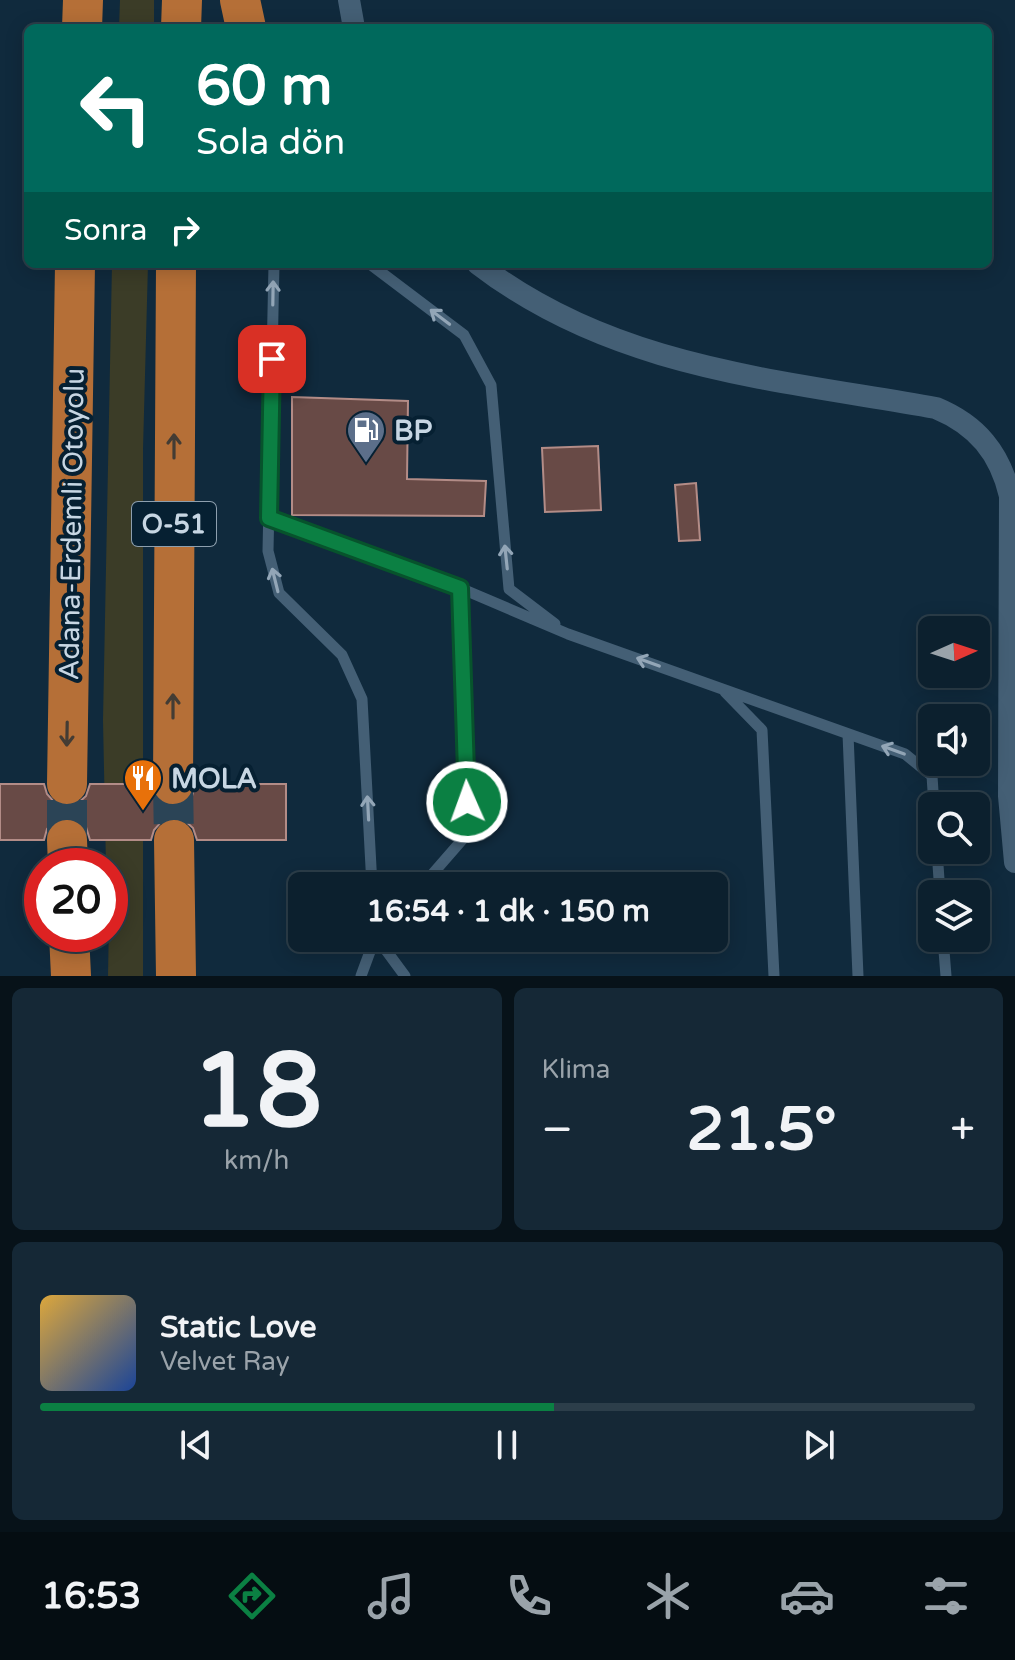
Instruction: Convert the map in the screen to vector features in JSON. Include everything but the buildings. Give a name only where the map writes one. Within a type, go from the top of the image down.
[{"type":"highway","points":[[82,24],[83,0]]},
{"type":"highway","points":[[181,24],[182,0]]},
{"type":"highway","points":[[240,0],[245,24]]},
{"type":"highway","name":"Adana-Erdemli Otoyolu","points":[[67,784],[75,268]]},
{"type":"highway","name":"O-51","points":[[173,784],[176,268]]},
{"type":"highway","points":[[174,840],[176,976]]},
{"type":"highway","points":[[70,952],[71,976]]},
{"type":"street","points":[[349,0],[353,24]]},
{"type":"street","points":[[484,268],[552,312],[626,345],[701,366],[936,408],[973,428],[998,459],[1010,496],[1012,698],[1009,796],[1015,862]]},
{"type":"lane","points":[[274,268],[268,551],[279,593],[342,655],[362,699],[371,872]]},
{"type":"lane","points":[[375,268],[464,335],[491,385],[509,589],[568,634]]},
{"type":"lane","points":[[269,518],[460,588],[568,634],[905,754],[932,776],[933,792]]},
{"type":"lane","points":[[434,872],[469,832],[460,588]]},
{"type":"lane","points":[[722,689],[762,730],[774,976]]},
{"type":"lane","points":[[848,734],[858,976]]},
{"type":"lane","points":[[361,976],[370,952]]},
{"type":"lane","points":[[371,976],[374,952]]},
{"type":"lane","points":[[387,952],[405,976]]},
{"type":"lane","points":[[944,952],[946,976]]},
{"type":"green space","points":[[120,0],[154,0],[154,24],[119,24]]},
{"type":"green space","points":[[112,268],[148,268],[143,449],[143,976],[108,976],[108,952],[128,952],[128,848],[106,848],[103,720]]},
{"type":"tunnel","points":[[67,784],[67,840]]},
{"type":"tunnel","points":[[173,784],[174,840]]},
{"type":"place","name":"BP","points":[[366,464]]},
{"type":"place","name":"MOLA","points":[[143,812]]},
{"type":"route","points":[[272,359],[269,518],[460,588],[467,802]]}]
